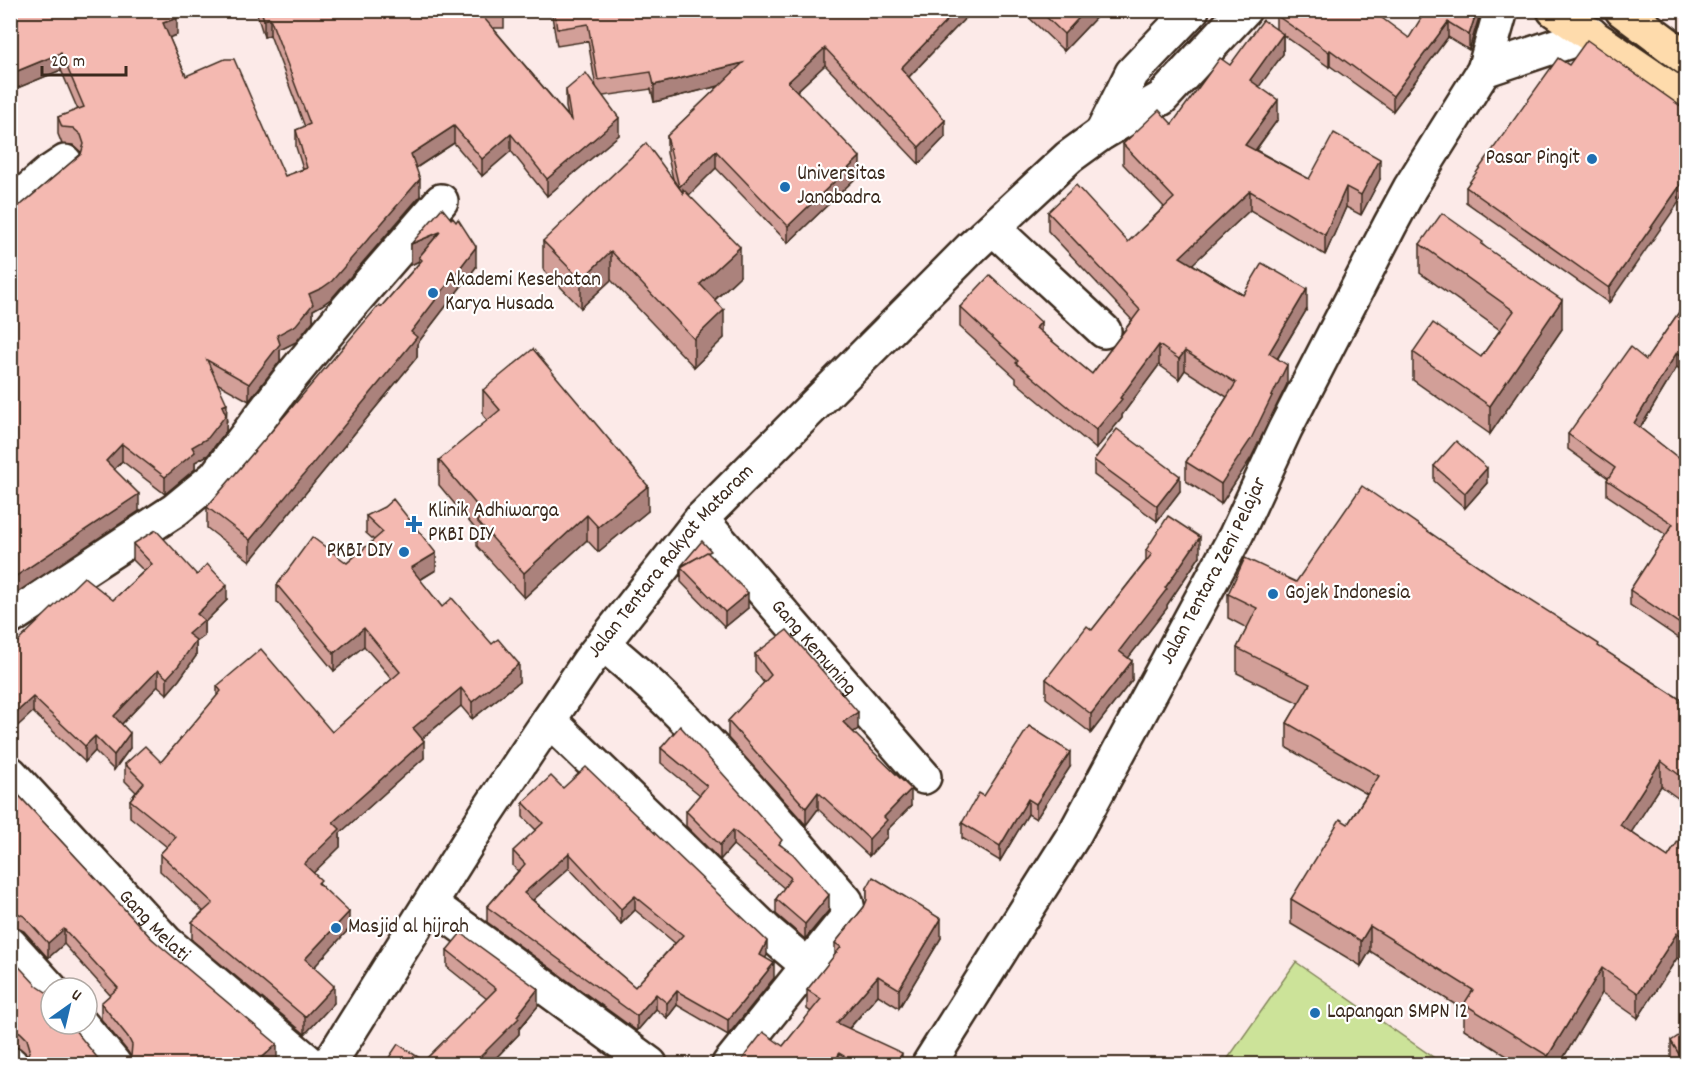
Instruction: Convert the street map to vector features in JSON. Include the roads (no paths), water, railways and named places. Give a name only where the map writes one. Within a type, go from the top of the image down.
[{"type":"main road","points":[[1554,10],[1686,100]]},
{"type":"main road","points":[[1622,10],[1686,58]]},
{"type":"street","name":"Jalan Tentara Rakyat Mataram","points":[[1102,133],[1132,73],[1192,10]]},
{"type":"street","name":"Jalan Tentara Rakyat Mataram","points":[[329,1065],[486,814],[549,720],[603,644],[701,519],[993,228],[1069,157],[1102,133],[1162,98],[1244,10]]},
{"type":"street","name":"Jalan Tentara Zeni Pelajar","points":[[929,1065],[1075,833],[1236,535],[1286,429],[1390,225],[1410,188],[1484,70],[1501,10]]},
{"type":"street","points":[[1484,70],[1591,34]]},
{"type":"street","points":[[10,206],[64,162]]},
{"type":"street","points":[[10,618],[175,510],[215,477],[287,382],[441,201]]},
{"type":"street","points":[[993,228],[1104,332]]},
{"type":"street","name":"Gang Kemuning","points":[[701,519],[924,777]]},
{"type":"street","points":[[603,644],[629,665],[704,738],[846,901],[849,915],[729,1065]]},
{"type":"street","points":[[549,720],[768,932],[807,965]]},
{"type":"street","name":"Gang Melati","points":[[10,773],[166,942],[311,1065]]},
{"type":"street","points":[[431,904],[650,1065]]},
{"type":"street","points":[[10,944],[39,976]]},
{"type":"street","points":[[91,1036],[114,1065]]},
{"type":"place","name":"Pasar Pingit","points":[[1592,159]]},
{"type":"place","name":"Universitas Janabadra","points":[[785,187]]},
{"type":"place","name":"Akademi Kesehatan Karya Husada","points":[[433,293]]},
{"type":"place","name":"Klinik Adhiwarga PKBI DIY","points":[[414,524]]},
{"type":"place","name":"PKBI DIY","points":[[404,552]]},
{"type":"place","name":"Gojek Indonesia","points":[[1273,594]]},
{"type":"place","name":"Masjid al hijrah","points":[[336,928]]},
{"type":"place","name":"Lapangan SMPN 12","points":[[1315,1013]]}]
